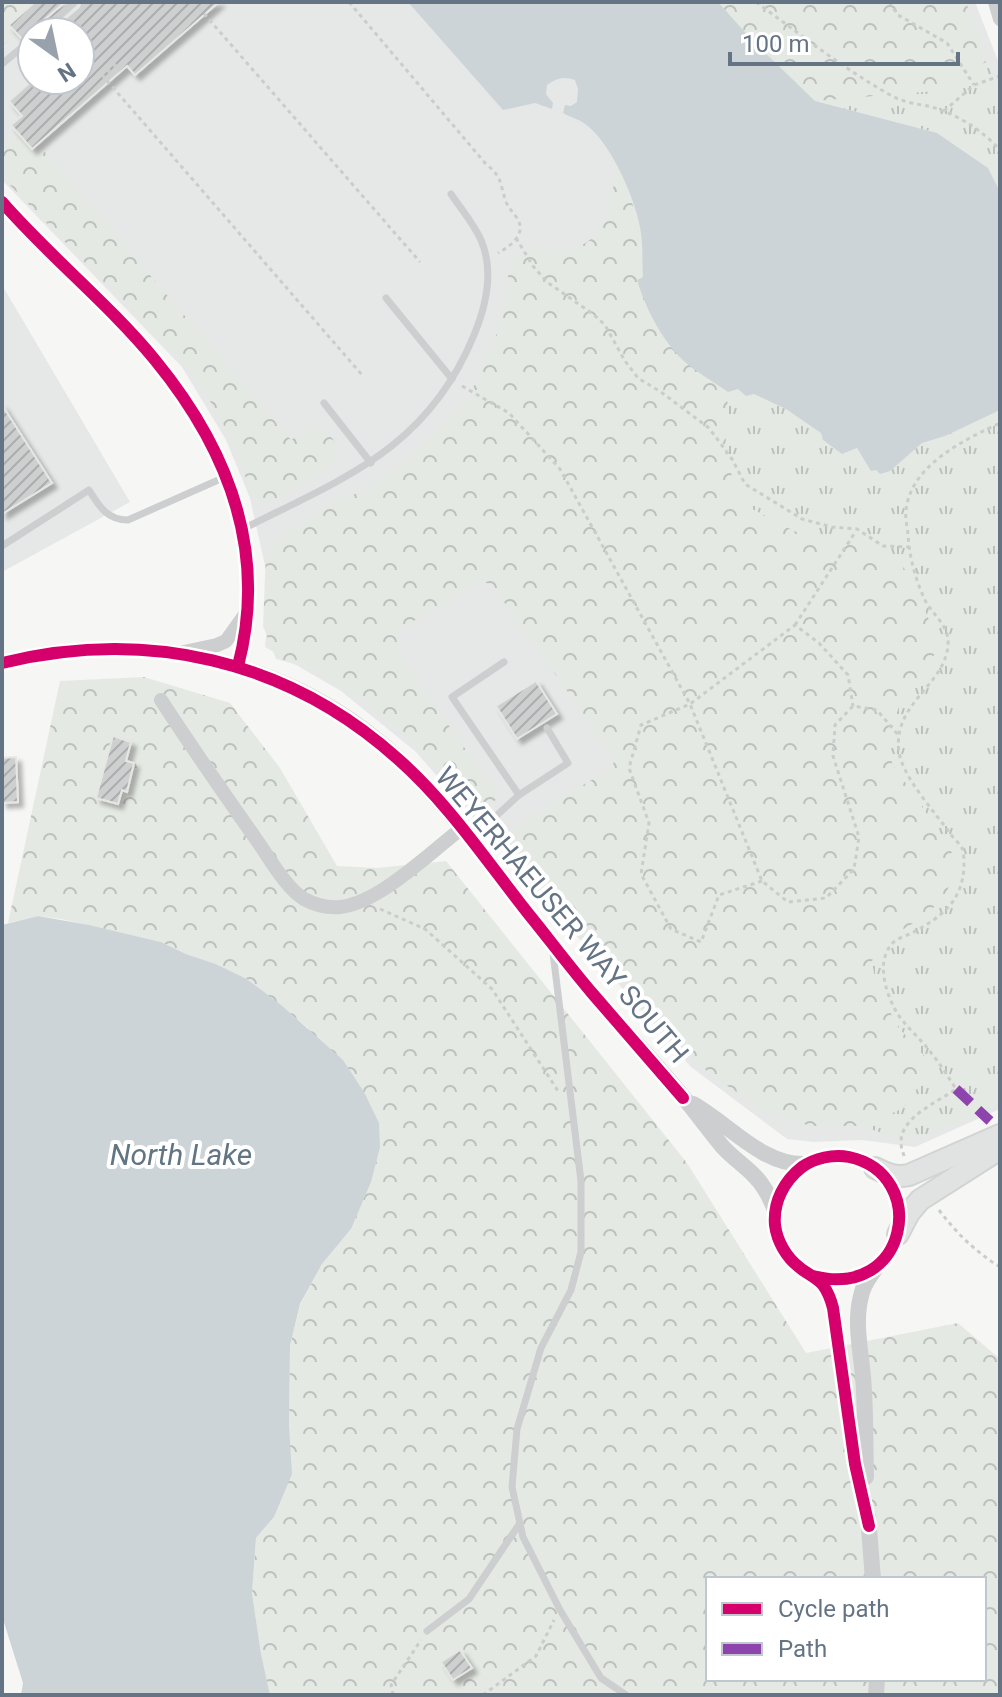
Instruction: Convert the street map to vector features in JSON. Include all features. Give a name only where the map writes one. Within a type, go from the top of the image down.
[{"type":"main road","points":[[875,1168],[891,1176],[909,1175],[1000,1135]]},
{"type":"main road","points":[[898,1234],[920,1200],[1000,1149]]},
{"type":"street","points":[[995,2],[1000,19]]},
{"type":"street","points":[[2,202],[154,358],[199,421],[225,477],[243,529],[249,609],[238,666]]},
{"type":"street","points":[[178,653],[226,641],[249,609]]},
{"type":"street","name":"WEYERHAEUSER WAY SOUTH","points":[[2,663],[92,648],[134,648],[178,653],[238,666],[278,681],[322,703],[362,729],[400,760],[466,834],[590,991],[724,1149],[758,1180],[775,1210]]},
{"type":"street","points":[[161,700],[284,878],[302,898],[320,906],[340,907],[362,901],[466,834]]},
{"type":"street","points":[[683,1098],[714,1115],[772,1158],[794,1165],[841,1156],[859,1159],[875,1168],[888,1181],[896,1197],[900,1215],[898,1234],[891,1251],[865,1283],[858,1313],[873,1577]]},
{"type":"street","points":[[805,1164],[791,1176],[781,1192],[775,1210],[775,1226],[787,1256],[822,1285],[833,1308],[855,1464],[869,1526]]},
{"type":"street","points":[[813,1276],[847,1280],[879,1265]]},
{"type":"lane","points":[[59,16],[75,2]]},
{"type":"lane","points":[[243,529],[371,463],[433,408],[463,362],[483,313],[488,279],[481,238],[451,194]]},
{"type":"lane","points":[[386,298],[452,379]]},
{"type":"lane","points":[[324,403],[371,463]]},
{"type":"lane","points":[[2,546],[89,490],[110,517],[128,520],[225,477]]},
{"type":"lane","points":[[504,662],[452,697],[519,795]]},
{"type":"lane","points":[[466,834],[568,763],[547,728]]},
{"type":"lane","name":"WEYERHAEUSER WAY SOUTH","points":[[552,943],[581,1181],[581,1252],[571,1290],[541,1348],[517,1429],[512,1487],[523,1537],[560,1610],[601,1678],[626,1695]]},
{"type":"lane","points":[[427,1631],[469,1599],[520,1523]]},
{"type":"path","points":[[207,2],[200,9],[420,262]]},
{"type":"path","points":[[349,2],[502,181],[507,205],[520,223],[520,233],[501,252],[486,256]]},
{"type":"path","points":[[756,2],[822,52],[896,98],[944,111],[969,124],[1000,150]]},
{"type":"path","points":[[889,2],[898,15],[947,43],[974,85]]},
{"type":"path","points":[[116,64],[103,76],[363,376]]},
{"type":"path","points":[[944,111],[974,85],[1000,76]]},
{"type":"path","points":[[516,238],[547,282],[605,325],[638,378],[709,428],[732,459],[745,484],[802,519],[832,527],[857,529],[883,546],[909,547]]},
{"type":"path","points":[[452,379],[509,413],[560,469],[690,704],[762,881],[788,902],[826,898],[854,869],[859,837],[833,756],[835,725],[853,706]]},
{"type":"path","points":[[904,1156],[900,1143],[910,1121],[956,1089],[933,1054],[895,1010],[882,963],[892,943],[945,912],[956,898],[964,864],[962,848],[915,786],[899,753],[905,713],[938,671],[948,644],[946,631],[924,598],[909,547],[906,511],[922,473],[951,449],[1000,423]]},
{"type":"path","points":[[762,881],[719,895],[701,942],[671,929],[641,874],[649,823],[629,768],[641,725],[690,704],[795,625],[857,529]]},
{"type":"path","points":[[795,625],[819,643],[848,675],[853,706]]},
{"type":"path","points":[[853,706],[877,710],[900,737]]},
{"type":"path","points":[[362,901],[425,929],[492,989],[571,1110]]},
{"type":"path","points":[[936,1207],[953,1230],[1000,1267]]},
{"type":"path","points":[[483,1695],[536,1656],[560,1610]]},
{"type":"path","points":[[393,1695],[391,1685],[427,1631]]},
{"type":"shaded area","points":[[2,2],[975,2],[1000,66],[1000,1109],[915,1147],[862,1140],[813,1142],[787,1139],[691,1067],[416,752],[341,691],[265,647],[270,588],[250,498],[226,440],[182,367],[2,180]]},
{"type":"shaded area","points":[[2,285],[130,502],[2,572]]},
{"type":"green space","points":[[2,2],[35,2],[10,24],[16,34],[2,46]]},
{"type":"green space","points":[[718,2],[966,2],[986,62],[944,90],[815,101]]},
{"type":"green space","points":[[986,62],[1000,89],[1000,192],[988,168],[937,133],[815,101],[944,90]]},
{"type":"green space","points":[[13,134],[42,149],[291,440],[317,426],[333,439],[338,452],[329,466],[278,498],[260,501],[253,495],[222,421],[196,378],[8,183],[2,172],[2,146]]},
{"type":"green space","points":[[617,165],[641,231],[643,277],[685,361],[728,392],[725,459],[748,507],[794,531],[831,544],[859,545],[895,557],[903,566],[934,631],[935,653],[925,675],[900,703],[889,737],[892,763],[950,848],[955,862],[946,896],[923,917],[883,942],[872,961],[875,981],[897,1026],[928,1060],[926,1076],[903,1108],[863,1126],[810,1126],[763,1110],[710,1074],[675,1040],[516,857],[508,844],[517,825],[613,767],[614,757],[492,585],[479,580],[396,632],[398,653],[499,797],[478,815],[416,744],[364,702],[312,669],[276,659],[263,626],[266,551],[289,531],[335,502],[370,488],[411,456],[464,406],[502,321],[509,270],[514,260],[534,246],[568,250],[585,244],[594,236],[610,203]]},
{"type":"green space","points":[[738,389],[786,409],[822,433],[856,448],[862,460],[876,470],[890,471],[922,443],[1000,410],[1000,1103],[924,1136],[892,1137],[863,1126],[903,1108],[926,1076],[927,1060],[897,1026],[875,981],[872,961],[882,942],[923,917],[949,847],[892,763],[889,736],[900,703],[925,675],[895,558],[859,545],[831,545],[794,531],[748,507],[725,459],[728,392]]},
{"type":"green space","points":[[144,677],[230,703],[280,768],[337,866],[377,868],[446,861],[687,1163],[806,1353],[958,1323],[1000,1359],[1000,1695],[270,1695],[252,1593],[256,1538],[274,1517],[289,1426],[290,1346],[300,1305],[322,1264],[351,1229],[308,1028],[247,979],[161,942],[38,916],[8,923],[60,681]]},
{"type":"water","points":[[408,2],[718,2],[815,101],[937,133],[988,168],[1000,192],[1000,410],[945,436],[922,443],[890,471],[880,474],[876,470],[871,471],[857,448],[842,454],[823,440],[821,433],[786,409],[754,394],[746,396],[738,389],[728,392],[701,374],[669,344],[645,302],[637,280],[643,277],[639,220],[613,158],[583,122],[563,113],[565,105],[571,106],[577,102],[575,80],[561,78],[547,85],[546,94],[553,103],[552,109],[535,103],[503,110]]},
{"type":"water","name":"North Lake","points":[[38,916],[161,942],[247,979],[343,1060],[379,1123],[380,1147],[371,1182],[351,1229],[322,1264],[300,1304],[290,1346],[292,1474],[274,1517],[256,1538],[252,1593],[270,1695],[21,1695],[23,1683],[2,1616],[2,925]]},
{"type":"building","points":[[35,2],[65,2],[49,16],[19,16]]},
{"type":"building","points":[[81,2],[219,2],[135,75],[127,66],[96,93],[96,16],[69,16]]},
{"type":"building","points":[[16,19],[16,33],[9,25]]},
{"type":"building","points":[[16,95],[93,96],[32,149],[11,125],[22,116],[9,101]]},
{"type":"building","points":[[2,405],[52,483],[2,514]]},
{"type":"building","points":[[536,681],[557,714],[517,739],[496,706]]},
{"type":"building","points":[[113,736],[131,742],[126,761],[134,763],[127,792],[122,790],[118,804],[96,798]]},
{"type":"building","points":[[16,757],[18,802],[2,803],[2,758]]},
{"type":"building","points":[[460,1650],[472,1668],[453,1680],[441,1662]]},
{"type":"marked path","points":[[956,1089],[990,1121]]},
{"type":"cycle path","points":[[2,202],[137,339],[181,394],[203,429],[235,504],[244,543],[248,583],[246,624],[238,666]]},
{"type":"cycle path","points":[[2,663],[56,653],[109,649],[161,652],[212,660],[262,675],[310,697],[355,725],[398,759],[433,794],[584,983],[683,1098]]},
{"type":"cycle path","points":[[813,1276],[845,1279],[871,1270],[888,1254],[897,1232],[899,1209],[891,1186],[875,1168],[843,1156],[807,1164],[785,1185],[775,1216],[778,1237],[786,1254],[823,1285],[833,1308],[855,1464],[869,1526]]}]
